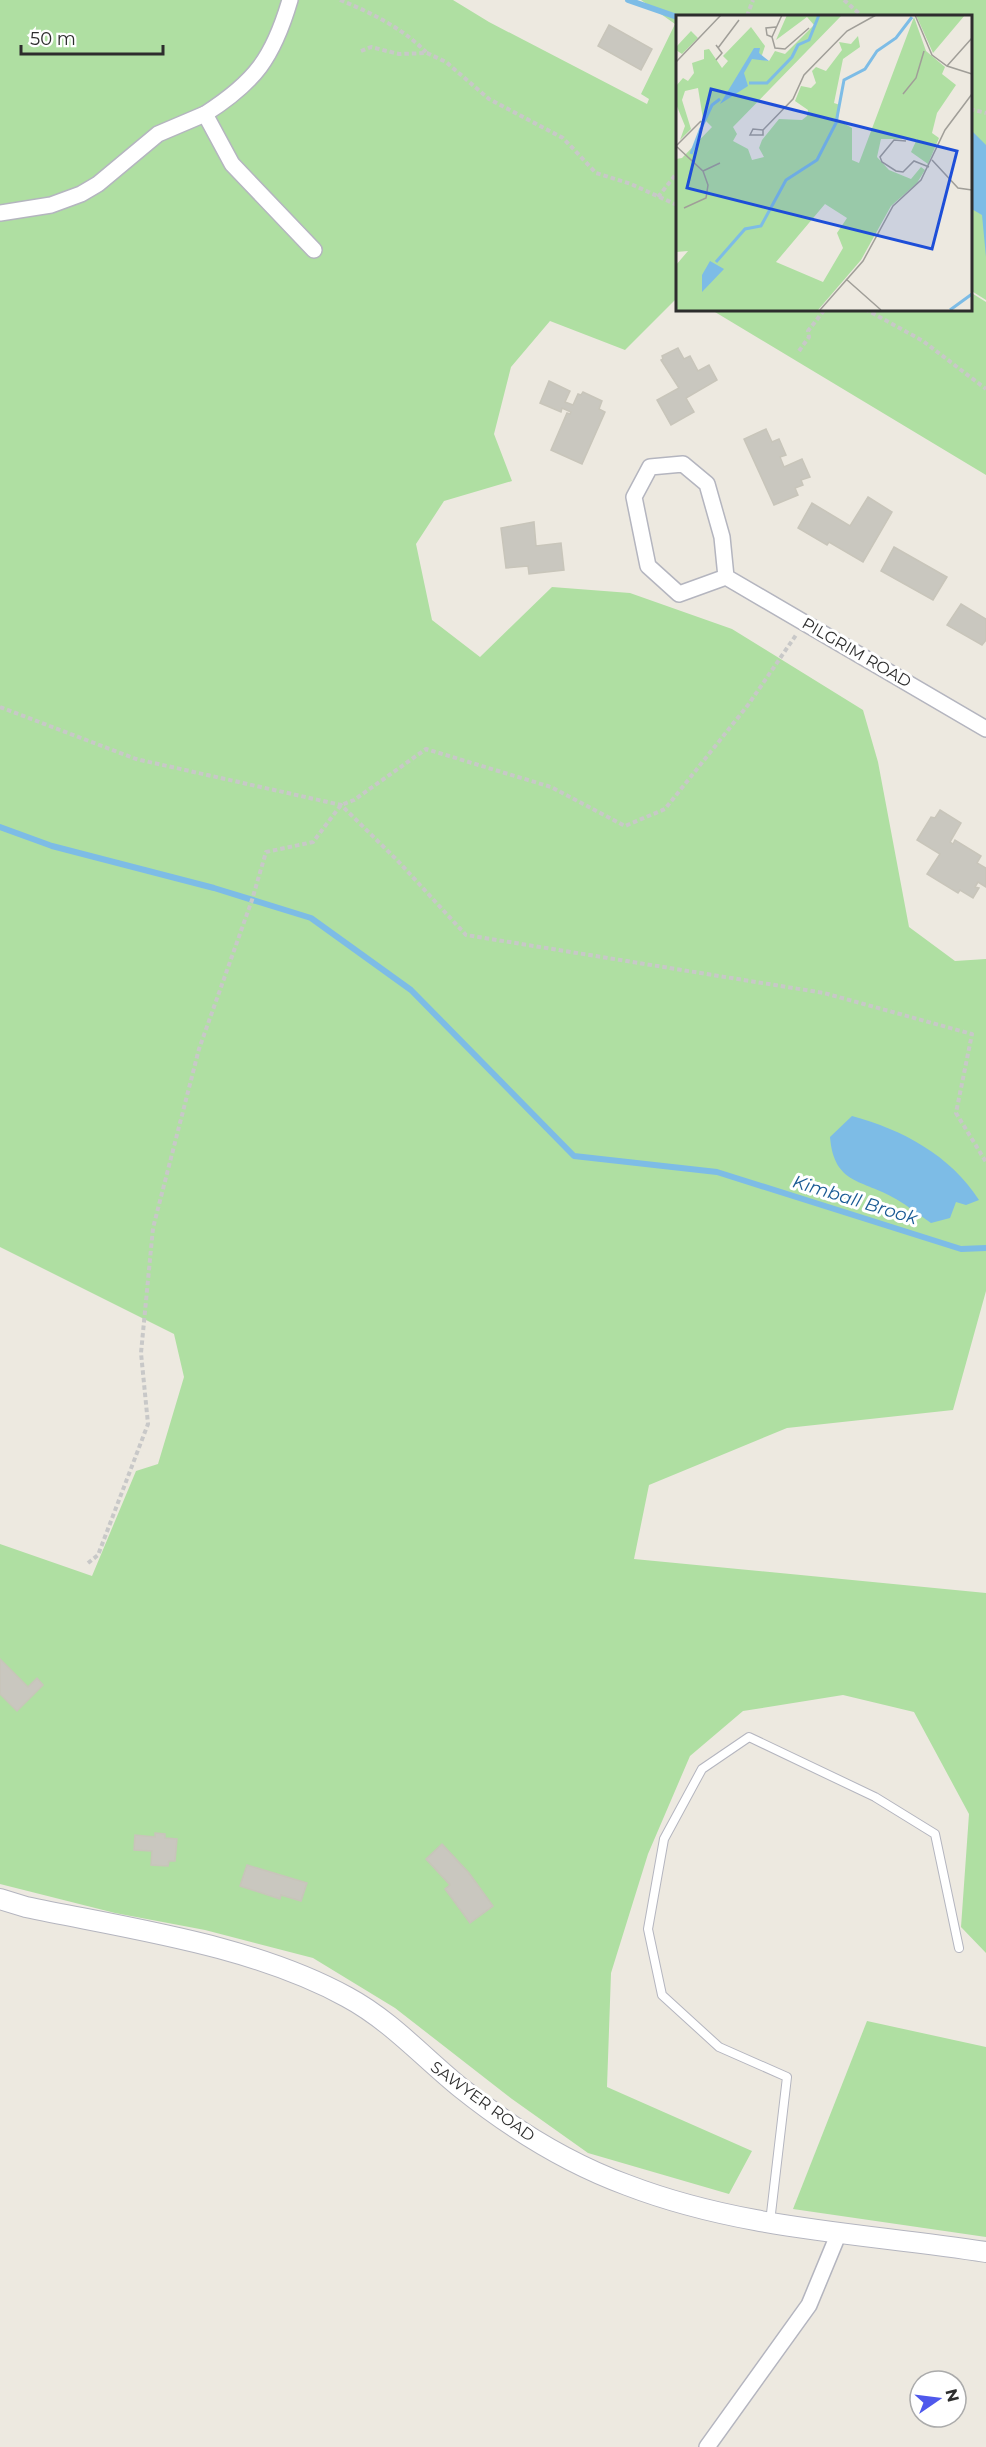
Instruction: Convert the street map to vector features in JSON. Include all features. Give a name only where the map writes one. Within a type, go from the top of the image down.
[{"type":"street","points":[[0,213],[51,205],[81,194],[98,184],[158,134],[205,114],[246,85],[267,58],[282,29],[290,0]]},
{"type":"street","points":[[205,114],[232,164],[314,250]]},
{"type":"street","points":[[683,464],[707,484],[722,537],[726,577],[679,594],[648,566],[634,497],[650,467],[683,464]]},
{"type":"street","name":"PILGRIM ROAD","points":[[726,577],[986,729]]},
{"type":"street","name":"SAWYER ROAD","points":[[0,1899],[234,1952],[313,1980],[365,2008],[464,2090],[523,2133],[572,2161],[666,2199],[770,2224],[838,2235],[986,2252]]},
{"type":"street","points":[[707,2447],[809,2306],[838,2235]]},
{"type":"lane","points":[[770,2224],[787,2077],[719,2047],[662,1995],[648,1929],[664,1839],[702,1769],[749,1737],[875,1797],[934,1834],[959,1948]]},
{"type":"path","points":[[340,0],[384,19],[414,40],[427,53],[446,62],[489,99],[563,138],[596,173],[631,184],[676,205]]},
{"type":"path","points":[[747,15],[753,0]]},
{"type":"path","points":[[843,0],[861,15]]},
{"type":"path","points":[[361,51],[371,47],[399,54],[427,53]]},
{"type":"path","points":[[971,110],[986,113]]},
{"type":"path","points":[[658,197],[676,174]]},
{"type":"path","points":[[799,351],[809,337],[808,330],[824,310]]},
{"type":"path","points":[[868,310],[923,341],[986,389]]},
{"type":"path","points":[[88,1563],[98,1555],[148,1424],[141,1353],[153,1228],[199,1049],[252,900],[266,852],[313,842],[340,805],[354,800],[426,749],[551,787],[625,826],[665,809],[748,705],[805,622]]},
{"type":"path","points":[[0,707],[136,759],[340,805],[397,860],[466,935],[824,993],[972,1034],[956,1113],[986,1162]]},
{"type":"green space","points":[[0,0],[453,0],[489,22],[647,104],[649,99],[641,94],[675,24],[641,0],[986,0],[986,300],[971,291],[971,15],[676,15],[676,299],[625,350],[550,321],[511,367],[494,434],[512,481],[444,501],[416,544],[432,620],[480,657],[552,587],[630,593],[732,629],[863,710],[878,762],[909,927],[955,961],[986,959],[986,1291],[953,1410],[787,1428],[649,1485],[634,1559],[986,1593],[986,1953],[961,1927],[969,1814],[914,1712],[843,1695],[743,1711],[690,1756],[648,1854],[611,1973],[607,2087],[752,2151],[729,2194],[588,2153],[512,2099],[395,2008],[313,1958],[205,1930],[115,1913],[0,1884],[0,1544],[92,1576],[136,1471],[158,1464],[184,1377],[174,1334],[0,1247]]},
{"type":"green space","points":[[971,293],[986,302],[986,475],[712,310],[971,310]]},
{"type":"green space","points":[[867,2021],[986,2047],[986,2237],[793,2209]]},
{"type":"water","points":[[971,130],[986,145],[986,257],[982,215],[971,209]]},
{"type":"water","points":[[852,1116],[889,1129],[924,1146],[954,1170],[979,1200],[966,1205],[956,1202],[950,1218],[931,1223],[896,1199],[852,1178],[837,1164],[830,1137]]},
{"type":"building","points":[[609,25],[652,49],[641,70],[598,46]]},
{"type":"building","points":[[678,348],[684,359],[690,356],[698,371],[709,365],[717,380],[686,398],[694,412],[671,425],[657,400],[679,388],[661,360],[662,356]]},
{"type":"building","points":[[549,381],[570,391],[565,402],[573,405],[578,394],[581,395],[583,392],[602,401],[599,409],[605,412],[582,464],[551,450],[567,413],[571,412],[562,408],[561,412],[540,403]]},
{"type":"building","points":[[766,429],[772,442],[779,439],[786,455],[780,457],[784,467],[802,459],[810,477],[801,480],[803,485],[795,488],[798,495],[774,505],[744,439]]},
{"type":"building","points":[[868,497],[892,512],[863,562],[829,542],[827,545],[798,528],[812,503],[850,526]]},
{"type":"building","points":[[534,522],[536,546],[561,543],[564,570],[529,574],[528,566],[506,568],[501,528]]},
{"type":"building","points":[[894,547],[947,577],[933,600],[881,571]]},
{"type":"building","points":[[961,604],[986,619],[986,640],[982,645],[947,625]]},
{"type":"building","points":[[940,810],[961,823],[950,842],[953,844],[955,840],[981,856],[977,863],[986,868],[986,887],[978,882],[975,887],[979,888],[973,898],[960,890],[958,893],[927,874],[940,854],[917,840],[931,817],[935,818]]},
{"type":"building","points":[[0,1659],[28,1687],[37,1678],[43,1685],[17,1711],[0,1694]]},
{"type":"building","points":[[155,1833],[165,1834],[165,1838],[177,1839],[175,1861],[169,1861],[168,1866],[151,1865],[152,1851],[134,1850],[135,1835],[155,1837]]},
{"type":"building","points":[[442,1844],[469,1873],[493,1906],[470,1923],[445,1889],[450,1885],[426,1859]]},
{"type":"building","points":[[247,1865],[307,1883],[301,1901],[281,1895],[280,1899],[240,1886]]},
{"type":"waterway","points":[[628,0],[676,17]]},
{"type":"waterway","name":"Kimball Brook","points":[[0,827],[52,846],[214,888],[311,918],[411,990],[574,1156],[717,1172],[961,1249],[986,1248]]}]
